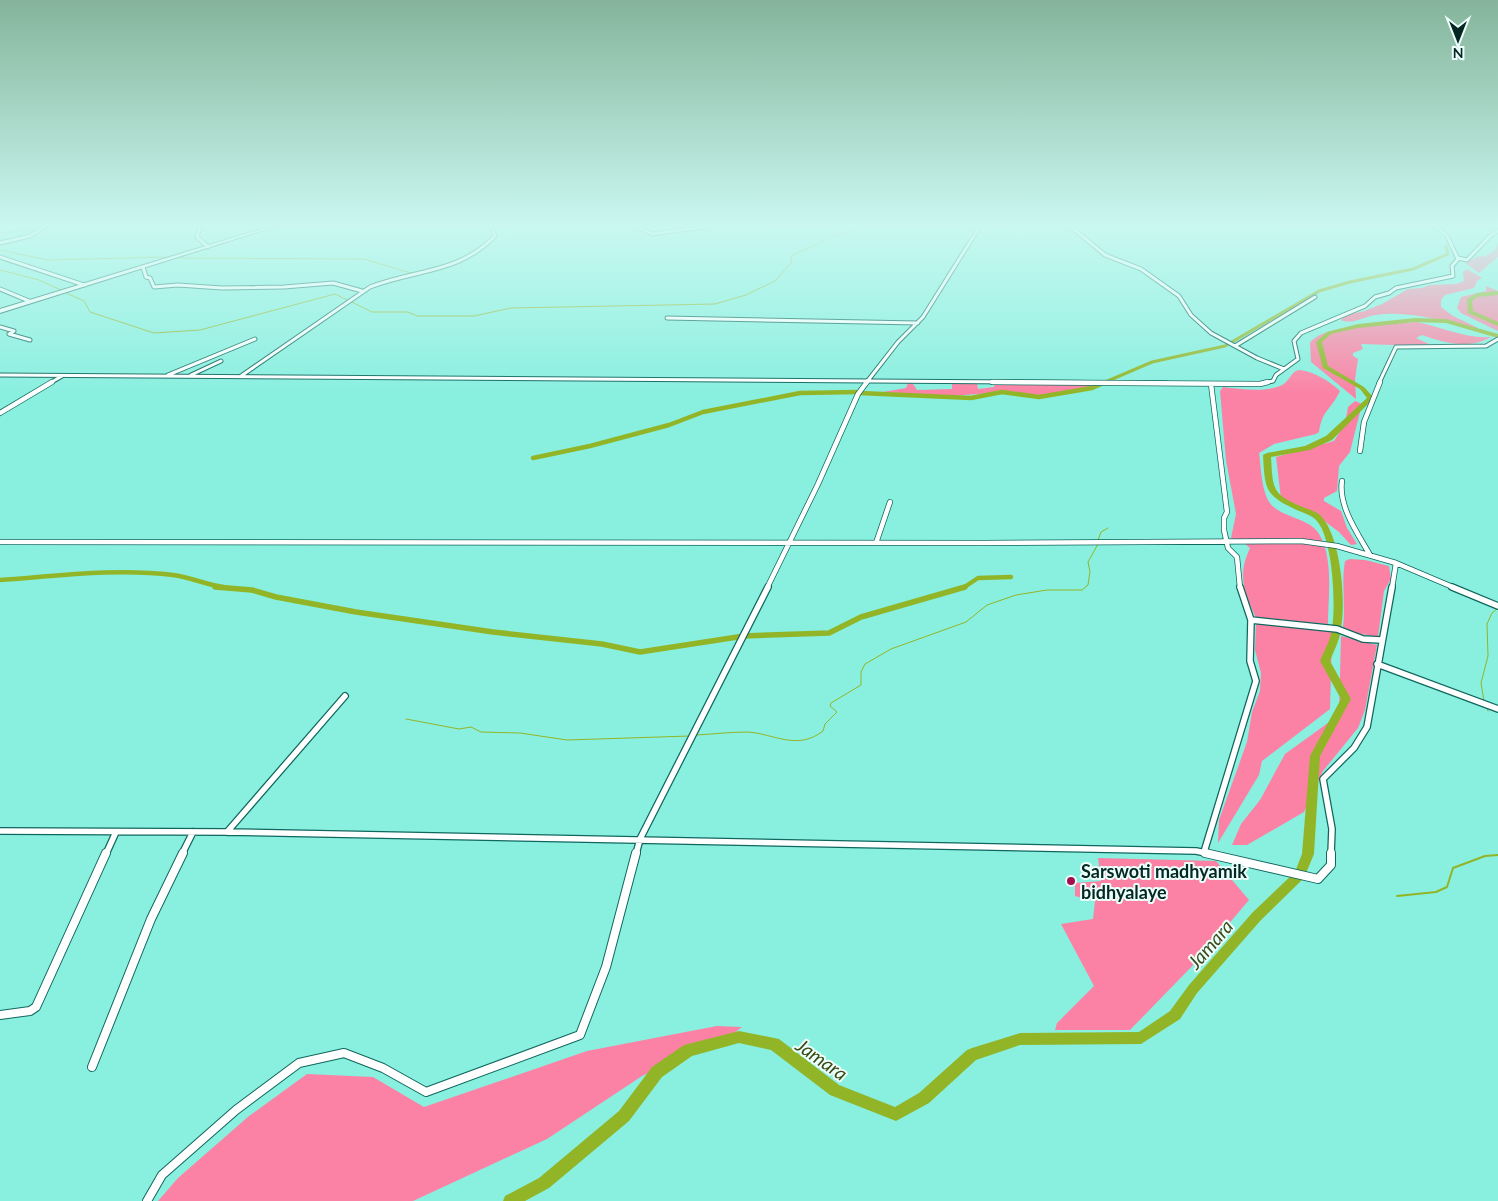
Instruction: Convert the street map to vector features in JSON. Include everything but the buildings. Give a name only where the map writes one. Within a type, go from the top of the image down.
[{"type":"main road","points":[[0,310],[90,282]]},
{"type":"street","points":[[78,282],[84,284]]},
{"type":"street","points":[[152,282],[154,287],[178,285],[222,288],[277,288],[333,283],[362,291]]},
{"type":"street","points":[[240,376],[334,314],[362,291],[387,282]]},
{"type":"street","points":[[147,1201],[162,1175],[236,1110],[298,1063],[344,1053],[383,1068],[426,1092],[580,1035],[606,967],[640,840],[706,713],[818,484],[858,394],[898,342],[918,322],[944,282]]},
{"type":"street","points":[[1160,282],[1180,296],[1191,315],[1202,326],[1235,346],[1284,369]]},
{"type":"street","points":[[0,375],[1260,384],[1273,382],[1276,375],[1298,359],[1294,341],[1302,333],[1365,306],[1375,297],[1396,288],[1421,282]]},
{"type":"street","points":[[0,289],[29,301]]},
{"type":"street","points":[[1235,346],[1314,297]]},
{"type":"street","points":[[667,318],[918,322]]},
{"type":"street","points":[[0,327],[14,331],[8,334],[30,340]]},
{"type":"street","points":[[165,376],[255,339]]},
{"type":"street","points":[[1360,450],[1361,433],[1370,400],[1396,347],[1486,346],[1498,339]]},
{"type":"street","points":[[188,376],[222,362]]},
{"type":"street","points":[[0,413],[63,376]]},
{"type":"street","points":[[1204,852],[1256,681],[1250,661],[1251,620],[1241,593],[1237,557],[1228,548],[1227,543],[1224,518],[1227,512],[1211,384]]},
{"type":"street","points":[[1342,481],[1350,519],[1370,555]]},
{"type":"street","points":[[876,543],[890,502]]},
{"type":"street","points":[[0,542],[1227,543],[1301,541],[1337,546],[1396,563],[1498,606]]},
{"type":"street","points":[[0,831],[227,832],[1204,852],[1318,879],[1331,865],[1332,829],[1323,779],[1354,748],[1366,727],[1396,563]]},
{"type":"street","points":[[1251,620],[1337,629],[1363,639],[1382,640]]},
{"type":"street","points":[[1377,664],[1498,709]]},
{"type":"street","points":[[227,832],[345,696]]},
{"type":"street","points":[[0,1014],[30,1011],[36,1007],[116,832]]},
{"type":"street","points":[[92,1067],[151,919],[193,832]]},
{"type":"shaded area","points":[[1477,282],[1474,288],[1445,295],[1441,300],[1441,307],[1453,316],[1478,328],[1475,329],[1426,317],[1401,314],[1375,315],[1349,322],[1341,320],[1346,315],[1365,311],[1382,304],[1408,289],[1422,288],[1430,285]]},
{"type":"shaded area","points":[[1486,286],[1498,291],[1498,331],[1461,313],[1457,308],[1461,297],[1486,291]]},
{"type":"shaded area","points":[[1417,322],[1472,336],[1491,337],[1474,343],[1457,344],[1439,341],[1422,335],[1416,338],[1429,344],[1426,346],[1361,344],[1363,349],[1353,353],[1353,356],[1358,359],[1355,379],[1356,399],[1311,362],[1310,343],[1318,336],[1343,328]]},
{"type":"shaded area","points":[[1299,370],[1321,377],[1340,391],[1322,419],[1319,432],[1274,444],[1259,453],[1265,493],[1271,505],[1277,510],[1314,528],[1324,544],[1329,578],[1328,624],[1256,618],[1245,592],[1243,576],[1250,548],[1231,538],[1236,514],[1226,460],[1220,391],[1223,387],[1253,390],[1268,389],[1282,385],[1294,372]]},
{"type":"shaded area","points":[[908,383],[913,384],[917,390],[952,389],[952,383],[977,384],[978,389],[994,387],[995,383],[1109,384],[1042,395],[991,393],[938,397],[883,392],[906,388]]},
{"type":"shaded area","points":[[1355,401],[1362,404],[1350,452],[1339,466],[1337,491],[1324,498],[1324,501],[1341,511],[1347,528],[1357,544],[1351,545],[1339,532],[1323,520],[1281,499],[1276,457],[1334,441],[1345,424],[1348,407]]},
{"type":"shaded area","points":[[1350,559],[1365,560],[1389,566],[1391,579],[1384,591],[1378,637],[1350,632],[1343,627],[1344,569],[1345,561]]},
{"type":"shaded area","points":[[1256,622],[1332,632],[1330,709],[1262,761],[1259,775],[1218,843],[1219,820],[1247,742],[1252,712],[1260,691],[1261,673],[1255,650]]},
{"type":"shaded area","points":[[1341,636],[1377,645],[1365,710],[1358,728],[1323,771],[1304,812],[1247,845],[1232,845],[1241,824],[1260,800],[1285,754],[1339,715]]},
{"type":"shaded area","points":[[1098,858],[1216,861],[1249,900],[1199,959],[1130,1030],[1055,1030],[1057,1023],[1094,986],[1061,924],[1093,919],[1095,901],[1075,896],[1075,883],[1101,881]]},
{"type":"shaded area","points":[[717,1026],[742,1027],[734,1033],[642,1076],[547,1139],[413,1201],[158,1201],[178,1178],[249,1116],[307,1074],[373,1077],[424,1107],[587,1051]]},
{"type":"waterway","points":[[44,282],[61,290]]},
{"type":"waterway","points":[[64,292],[84,301],[90,312],[154,333],[200,330],[335,294],[372,312],[408,312],[417,316],[474,316],[511,308],[715,304],[746,295],[773,282]]},
{"type":"waterway","points":[[1103,383],[1152,362],[1225,346],[1319,291],[1350,282]]},
{"type":"waterway","name":"Jamara","points":[[1498,293],[1477,295],[1469,300],[1470,312],[1498,324]]},
{"type":"waterway","name":"Jamara","points":[[510,1201],[544,1183],[624,1116],[657,1072],[689,1050],[739,1037],[774,1044],[835,1090],[896,1114],[924,1098],[972,1055],[1020,1039],[1141,1038],[1175,1015],[1193,989],[1257,916],[1300,875],[1308,854],[1315,756],[1346,699],[1325,661],[1336,632],[1338,617],[1336,570],[1329,538],[1318,517],[1275,495],[1270,485],[1267,455],[1307,448],[1329,438],[1371,398],[1362,388],[1325,367],[1319,342],[1329,333],[1358,326],[1415,320],[1446,321],[1498,336]]},
{"type":"waterway","points":[[860,393],[971,398],[1002,392],[1039,397],[1092,388],[1106,382]]},
{"type":"waterway","points":[[533,458],[590,446],[669,425],[703,412],[800,393],[856,392]]},
{"type":"waterway","points":[[1098,540],[1101,532],[1108,528]]},
{"type":"waterway","points":[[697,735],[748,732],[795,741],[813,737],[823,731],[825,724],[837,712],[830,706],[831,703],[861,685],[861,672],[865,664],[891,649],[966,622],[987,605],[1016,595],[1047,590],[1082,590],[1088,585],[1090,572],[1088,562],[1098,544]]},
{"type":"waterway","points":[[0,580],[86,573],[130,572],[180,576],[229,588]]},
{"type":"waterway","points":[[964,587],[978,578],[1011,577]]},
{"type":"waterway","points":[[215,587],[252,590],[276,597],[356,612],[493,632],[602,644],[640,652],[744,636],[829,633],[861,617],[964,587]]},
{"type":"waterway","points":[[1484,701],[1481,683],[1488,656],[1487,624],[1492,613],[1497,609]]},
{"type":"waterway","points":[[1487,707],[1488,711]]},
{"type":"waterway","points":[[406,719],[459,729],[471,727],[481,732],[520,733],[567,740],[690,736]]},
{"type":"waterway","points":[[1397,896],[1436,892],[1447,887],[1453,868],[1485,856],[1498,855]]},
{"type":"place","name":"Sarswoti madhyamik bidhyalaye","points":[[1071,881]]}]
